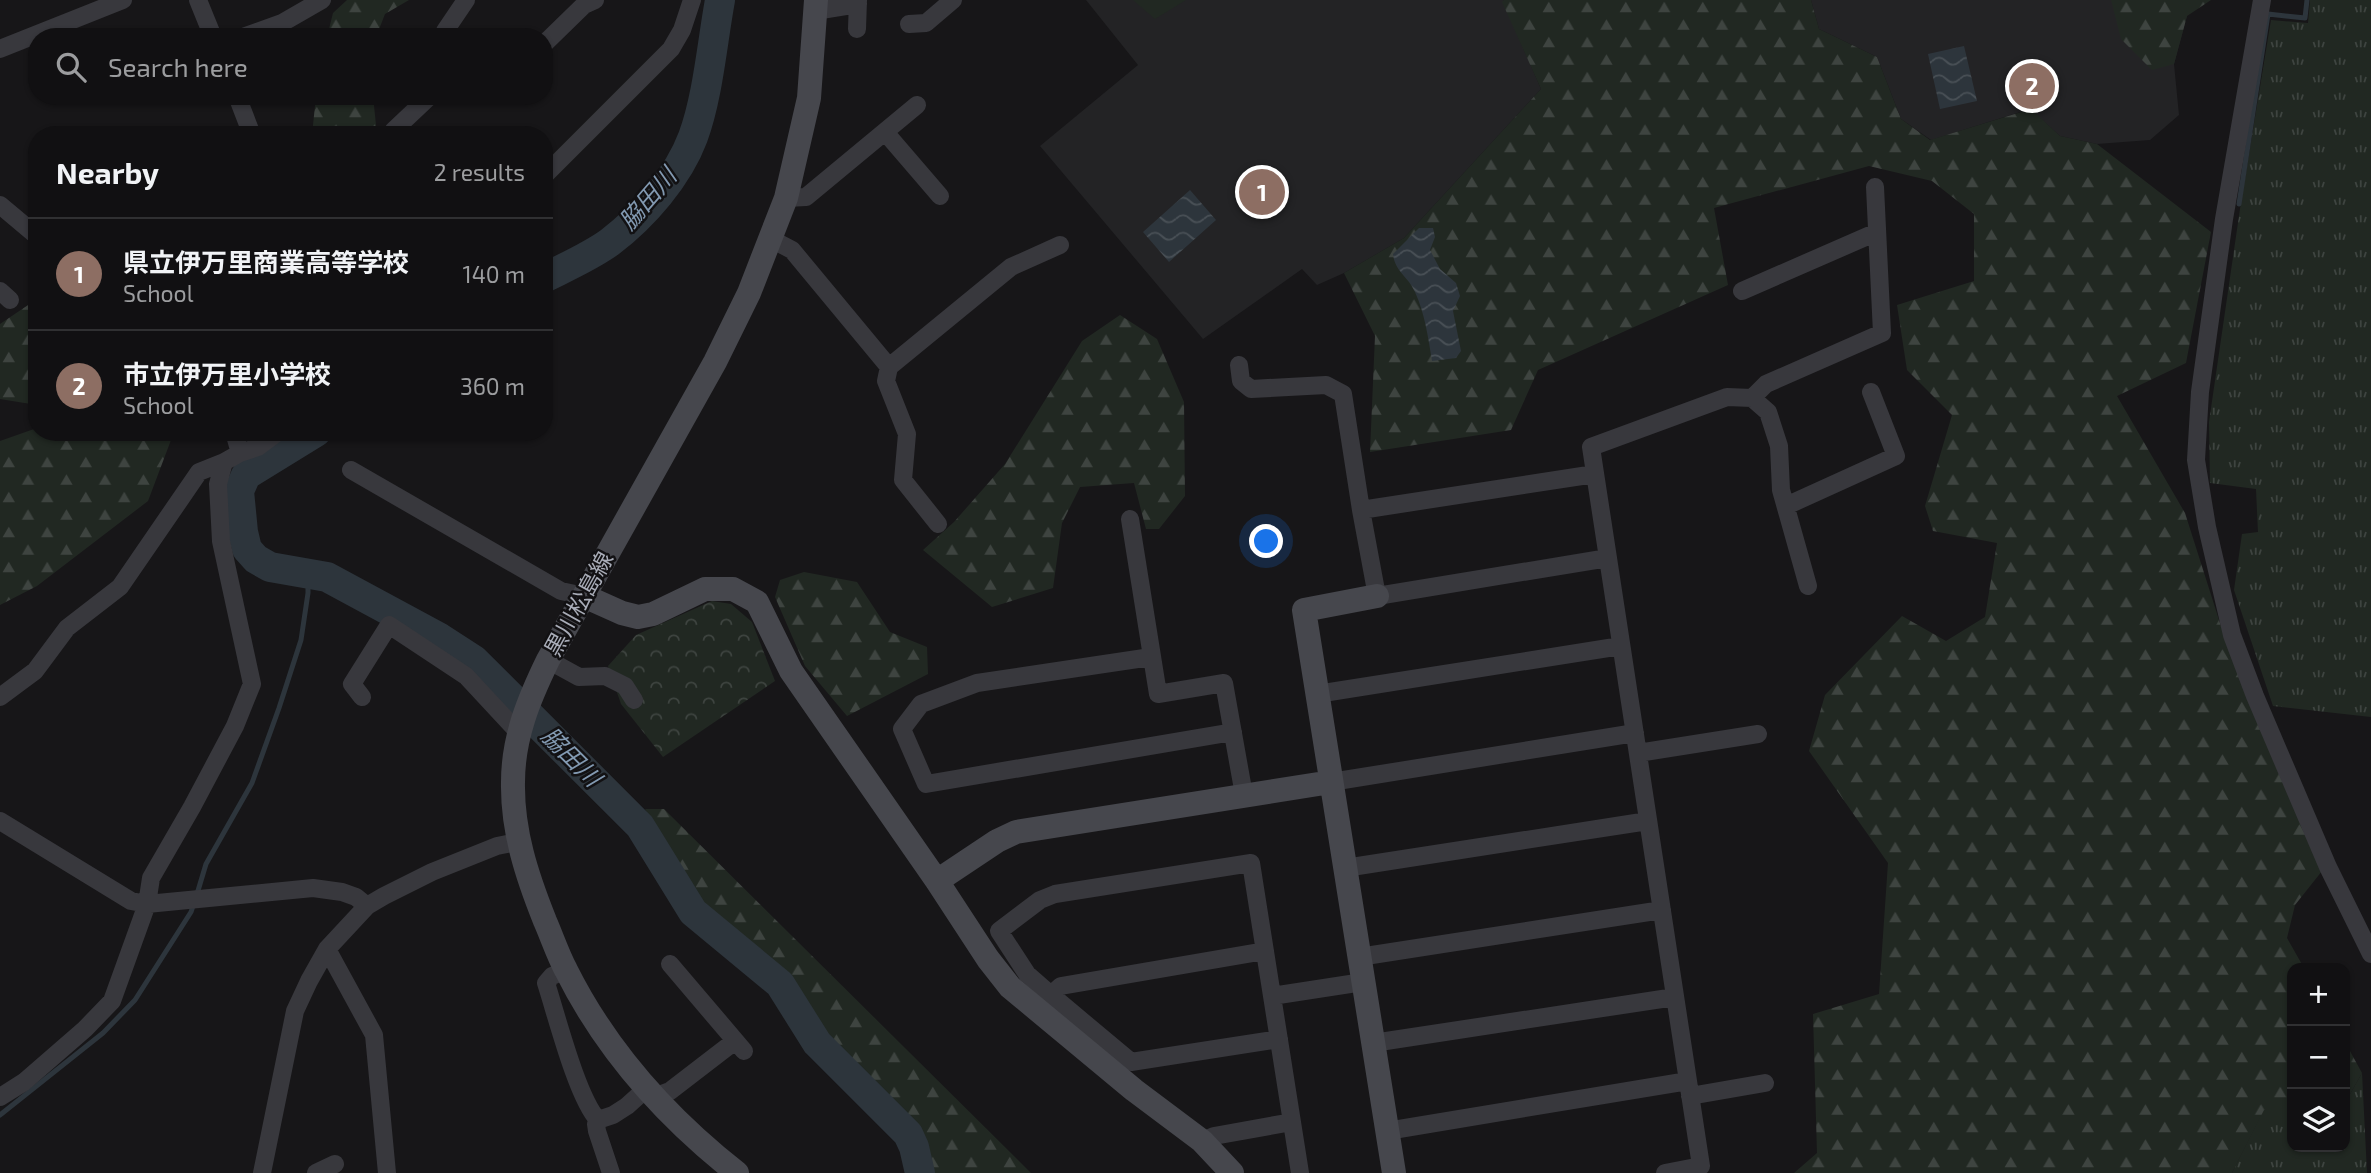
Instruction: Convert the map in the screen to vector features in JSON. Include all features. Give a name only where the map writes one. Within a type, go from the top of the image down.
[{"type":"street","points":[[53,28],[124,0]]},
{"type":"street","points":[[198,0],[209,28]]},
{"type":"street","points":[[268,28],[322,0]]},
{"type":"street","points":[[447,28],[466,0]]},
{"type":"street","points":[[553,35],[584,5],[595,0]]},
{"type":"street","points":[[553,167],[671,49],[682,30],[692,0]]},
{"type":"street","points":[[909,24],[926,23],[953,0]]},
{"type":"street","points":[[2262,0],[2224,219],[2200,392],[2196,460],[2207,527],[2232,635],[2328,867],[2370,949]]},
{"type":"street","points":[[815,5],[858,2],[857,29]]},
{"type":"street","name":"黒川松島線","points":[[737,1173],[701,1145],[650,1093],[605,1035],[566,970],[533,891],[517,842],[513,781],[519,732],[528,700],[715,362],[749,293],[771,239],[786,198],[809,98],[815,5]]},
{"type":"street","points":[[0,49],[28,38]]},
{"type":"street","points":[[240,105],[249,126]]},
{"type":"street","points":[[398,126],[420,105]]},
{"type":"street","points":[[786,198],[806,197],[917,105]]},
{"type":"street","points":[[884,131],[940,196]]},
{"type":"street","points":[[1752,398],[1766,384],[1882,333],[1875,187]]},
{"type":"street","points":[[0,205],[28,228]]},
{"type":"street","points":[[1742,291],[1877,232]]},
{"type":"street","points":[[771,239],[792,250],[889,367]]},
{"type":"street","points":[[937,524],[903,480],[907,434],[886,381],[889,367],[1011,267],[1060,245]]},
{"type":"street","points":[[1239,365],[1241,381],[1251,389],[1326,385],[1343,394],[1377,596]]},
{"type":"street","points":[[1786,506],[1896,456],[1871,392]]},
{"type":"street","points":[[1665,1173],[1700,1167],[1591,447],[1727,397],[1752,398],[1768,412],[1776,435],[1782,490],[1808,586]]},
{"type":"street","points":[[237,441],[240,453]]},
{"type":"street","points":[[0,697],[35,671],[67,628],[120,587],[199,472],[224,463],[266,441]]},
{"type":"street","points":[[0,1097],[24,1082],[65,1047],[112,1001],[147,904],[151,878],[235,726],[252,684],[222,541],[218,484],[224,463]]},
{"type":"street","points":[[351,470],[561,591],[584,596],[622,613],[638,617],[653,614],[705,589],[733,589],[757,602],[792,671],[988,959],[1010,987],[1134,1090],[1202,1141],[1232,1173]]},
{"type":"street","points":[[1361,510],[1595,474]]},
{"type":"street","points":[[1130,519],[1158,694],[1224,683],[1244,795]]},
{"type":"street","points":[[1394,1173],[1304,610],[1608,558]]},
{"type":"street","points":[[362,697],[352,684],[389,625],[466,676],[519,732]]},
{"type":"street","points":[[1317,694],[1621,646]]},
{"type":"street","points":[[1151,657],[977,684],[921,704],[902,729],[926,784],[1233,732]]},
{"type":"street","points":[[548,660],[579,677],[605,676],[625,686],[634,700]]},
{"type":"street","points":[[937,881],[997,841],[1016,832],[1635,733]]},
{"type":"street","points":[[1638,753],[1758,734]]},
{"type":"street","points":[[0,821],[131,901],[147,904],[313,888],[342,892],[356,897],[367,906]]},
{"type":"street","points":[[1345,868],[1648,821]]},
{"type":"street","points":[[262,1173],[295,1011],[327,949],[367,906],[432,872],[497,846],[517,842]]},
{"type":"street","points":[[1279,1039],[1131,1062],[1027,974],[999,931],[1040,900],[1055,894],[1251,863],[1279,1039],[1300,1173]]},
{"type":"street","points":[[1359,957],[1661,910]]},
{"type":"street","points":[[327,949],[374,1035],[387,1173]]},
{"type":"street","points":[[1051,995],[1061,986],[1265,951]]},
{"type":"street","points":[[598,1120],[613,1115],[650,1093],[670,1091],[739,1046],[670,964]]},
{"type":"street","points":[[566,970],[552,976],[546,984],[578,1082],[592,1114],[598,1120]]},
{"type":"street","points":[[1272,996],[1363,982]]},
{"type":"street","points":[[1373,1043],[1675,997]]},
{"type":"street","points":[[1387,1131],[1689,1089],[1765,1083]]},
{"type":"street","points":[[598,1120],[597,1131],[611,1173]]},
{"type":"street","points":[[1202,1141],[1214,1136],[1292,1122]]},
{"type":"street","points":[[317,1173],[335,1164]]},
{"type":"shaded area","points":[[1086,0],[1504,0],[1541,89],[1404,238],[1344,273],[1317,285],[1302,269],[1203,339],[1040,146],[1138,65]]},
{"type":"shaded area","points":[[1811,0],[2177,0],[2187,16],[2174,64],[2179,115],[2150,140],[2097,144],[2060,136],[2030,109],[1931,140],[1901,119],[1877,57],[1819,29]]},
{"type":"green space","points":[[347,0],[409,0],[385,14],[380,28],[329,28],[333,13]]},
{"type":"green space","points":[[1133,0],[1186,0],[1155,19]]},
{"type":"green space","points":[[1811,0],[1819,29],[1877,57],[1901,119],[1930,140],[2031,109],[2060,136],[2097,144],[2211,232],[2186,363],[2117,396],[2185,513],[2226,642],[2322,871],[2295,905],[2287,938],[2301,963],[2287,963],[2287,1110],[2264,1110],[2232,1173],[1794,1173],[1817,1153],[1813,1014],[1879,994],[1888,863],[1809,751],[1825,695],[1902,616],[1946,641],[1985,617],[1997,543],[1933,531],[1925,506],[1952,415],[1907,370],[1897,305],[1974,281],[1974,214],[1932,181],[1869,166],[1714,208],[1728,285],[1538,370],[1511,430],[1370,452],[1375,336],[1344,273],[1404,238],[1541,89],[1502,2]]},
{"type":"green space","points":[[2111,0],[2211,0],[2187,16],[2174,64],[2152,70],[2121,39]]},
{"type":"green space","points":[[2310,0],[2371,0],[2371,717],[2273,706],[2234,590],[2242,534],[2258,532],[2256,489],[2210,483],[2209,422],[2271,20],[2308,23]]},
{"type":"green space","points":[[315,105],[374,105],[376,126],[313,126]]},
{"type":"green space","points":[[28,305],[28,404],[0,399],[0,324]]},
{"type":"green space","points":[[1120,315],[1157,339],[1184,402],[1185,496],[1159,529],[1146,529],[1134,483],[1080,487],[1062,523],[1053,588],[992,607],[923,550],[954,522],[1005,464],[1082,341]]},
{"type":"green space","points":[[28,431],[28,441],[171,441],[148,501],[37,586],[0,605],[0,441]]},
{"type":"green space","points":[[804,572],[857,582],[890,632],[927,647],[928,674],[847,716],[805,666],[775,597],[780,580]]},
{"type":"green space","points":[[712,601],[731,604],[752,622],[775,681],[663,757],[621,704],[608,666],[636,635]]},
{"type":"green space","points":[[645,809],[664,809],[1031,1173],[927,1173],[916,1136],[698,909]]},
{"type":"green space","points":[[2350,1051],[2362,1073],[2350,1094]]},
{"type":"green space","points":[[2362,1073],[2367,1173],[2232,1173],[2264,1109],[2287,1110],[2287,1152],[2350,1152],[2350,1094]]},
{"type":"water","points":[[1964,46],[1977,101],[1940,109],[1928,54]]},
{"type":"water","points":[[1190,190],[1216,220],[1169,262],[1143,232]]},
{"type":"water","points":[[1419,228],[1433,228],[1435,237],[1430,250],[1440,269],[1456,283],[1460,296],[1453,311],[1461,351],[1456,358],[1432,361],[1418,300],[1394,260],[1393,254]]},
{"type":"waterway","name":"脇田川","points":[[553,274],[595,252],[623,232],[659,195],[678,167],[693,137],[702,104],[720,0]]},
{"type":"waterway","points":[[2239,204],[2268,14],[2305,18],[2307,0]]},
{"type":"waterway","name":"脇田川","points":[[301,441],[246,475],[239,491],[247,549],[256,559],[270,567],[327,577],[440,638],[474,660],[640,826],[693,912],[780,984],[817,1043],[908,1134],[920,1173]]},
{"type":"waterway","points":[[197,894],[206,864],[252,783],[279,708],[301,640],[308,574]]},
{"type":"waterway","points":[[0,1115],[103,1033],[135,1000],[191,912],[194,903]]},
{"type":"place","name":"市立伊万里小学校","points":[[2032,86]]},
{"type":"place","name":"県立伊万里商業高等学校","points":[[1262,192]]}]
